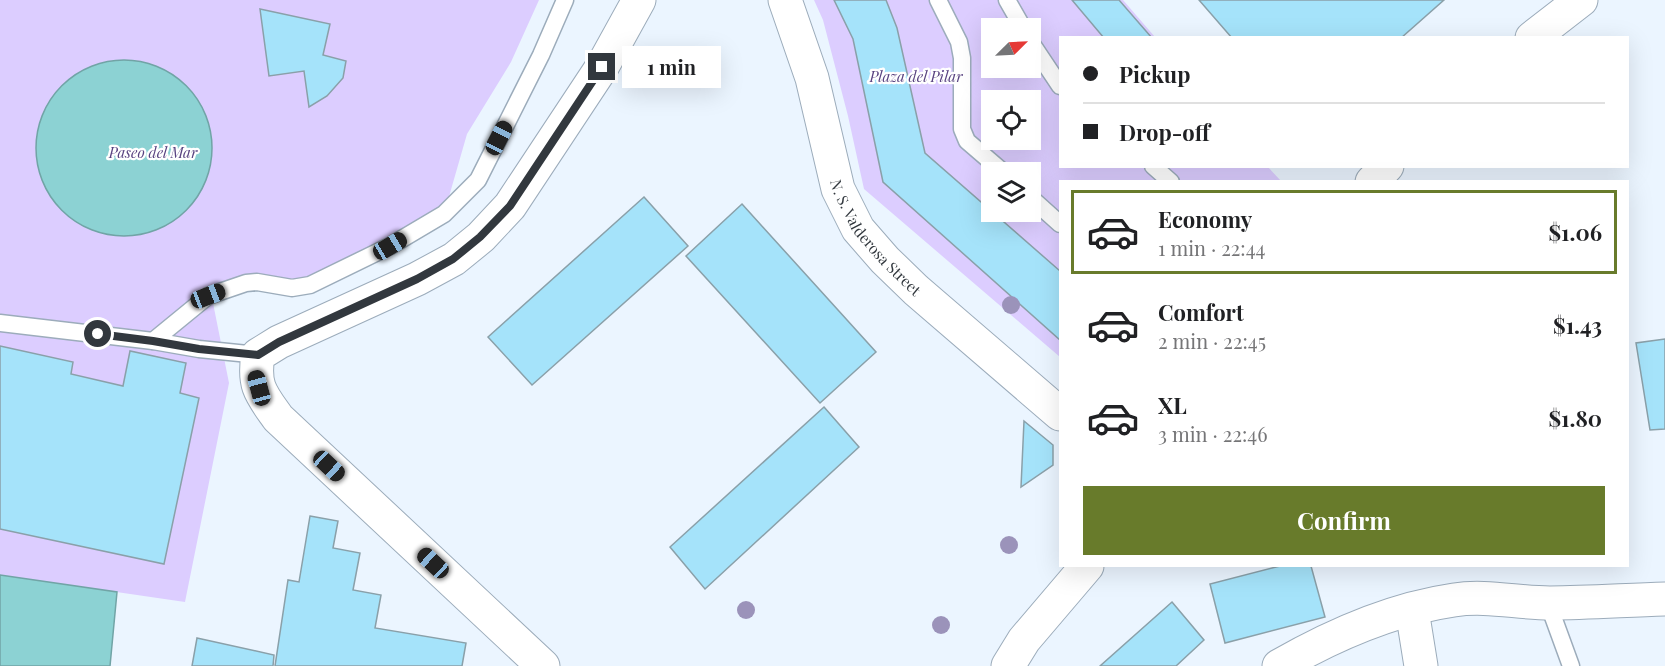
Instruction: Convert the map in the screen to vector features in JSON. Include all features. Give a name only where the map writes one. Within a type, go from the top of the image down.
[{"type":"street","points":[[543,666],[278,418],[259,388],[255,374],[258,355],[279,342],[417,279],[453,259],[480,237],[510,206],[602,67],[639,0]]},
{"type":"street","name":"N. S. Valderosa Street","points":[[785,0],[812,78],[838,189],[858,229],[916,290],[1059,413]]},
{"type":"street","points":[[1535,36],[1581,0]]},
{"type":"street","points":[[1374,180],[1385,168]]},
{"type":"street","points":[[1008,666],[1023,640],[1086,567]]},
{"type":"street","points":[[1279,666],[1346,631],[1413,610],[1455,600],[1498,599],[1548,603],[1665,599]]},
{"type":"street","points":[[1413,610],[1421,666]]},
{"type":"lane","points":[[153,341],[208,296],[235,285],[257,282],[292,288],[310,285],[390,246],[444,214],[478,180],[542,55],[565,0]]},
{"type":"lane","points":[[938,0],[959,42],[962,58],[962,129],[967,141],[991,162]]},
{"type":"lane","points":[[1007,0],[1017,18]]},
{"type":"lane","points":[[1041,58],[1059,84]]},
{"type":"lane","points":[[1155,168],[1169,180]]},
{"type":"lane","points":[[1041,207],[1059,223]]},
{"type":"lane","points":[[0,323],[258,355]]},
{"type":"lane","points":[[1548,603],[1571,666]]},
{"type":"green space","name":"Paseo del Mar","points":[[0,0],[539,0],[511,62],[467,134],[444,214],[311,283],[211,293],[229,383],[185,602],[0,575]]},
{"type":"green space","name":"Plaza del Pilar","points":[[814,0],[1123,0],[1154,36],[1059,36],[1059,168],[1269,168],[1280,180],[1059,180],[1059,356],[864,189],[823,20]]},
{"type":"shaded area","points":[[124,60],[158,67],[173,75],[186,86],[197,99],[205,114],[212,148],[205,182],[197,197],[186,210],[173,221],[158,229],[124,236],[90,229],[75,221],[62,210],[51,197],[43,182],[36,148],[43,114],[51,99],[62,86],[75,75],[90,67]]},
{"type":"shaded area","points":[[0,575],[117,592],[110,666],[0,666]]},
{"type":"building","points":[[834,0],[886,0],[897,28],[925,153],[981,202],[981,222],[1004,222],[1059,270],[1059,339],[883,182],[853,39]]},
{"type":"building","points":[[1072,0],[1119,0],[1150,36],[1102,36]]},
{"type":"building","points":[[1199,0],[1444,0],[1403,36],[1230,36]]},
{"type":"building","points":[[260,9],[330,24],[323,55],[346,61],[343,78],[327,96],[309,107],[304,71],[269,76]]},
{"type":"building","points":[[644,197],[688,246],[532,385],[488,337]]},
{"type":"building","points":[[742,204],[876,352],[820,403],[686,256]]},
{"type":"building","points":[[1665,339],[1665,429],[1650,430],[1636,343]]},
{"type":"building","points":[[0,346],[73,362],[71,374],[123,386],[130,351],[186,363],[180,393],[199,398],[164,564],[0,529]]},
{"type":"building","points":[[824,407],[859,447],[705,589],[670,547]]},
{"type":"building","points":[[1024,421],[1053,445],[1053,465],[1021,487]]},
{"type":"building","points":[[310,516],[338,521],[333,548],[360,553],[353,590],[381,595],[375,628],[466,643],[462,666],[275,666],[288,580],[299,582]]},
{"type":"building","points":[[1276,567],[1311,567],[1325,617],[1225,643],[1210,584]]},
{"type":"building","points":[[1172,602],[1204,640],[1176,666],[1100,666]]},
{"type":"building","points":[[197,638],[274,655],[273,666],[192,666]]},
{"type":"route","points":[[98,334],[258,355],[279,342],[417,279],[453,259],[480,237],[510,206],[602,67]]}]
